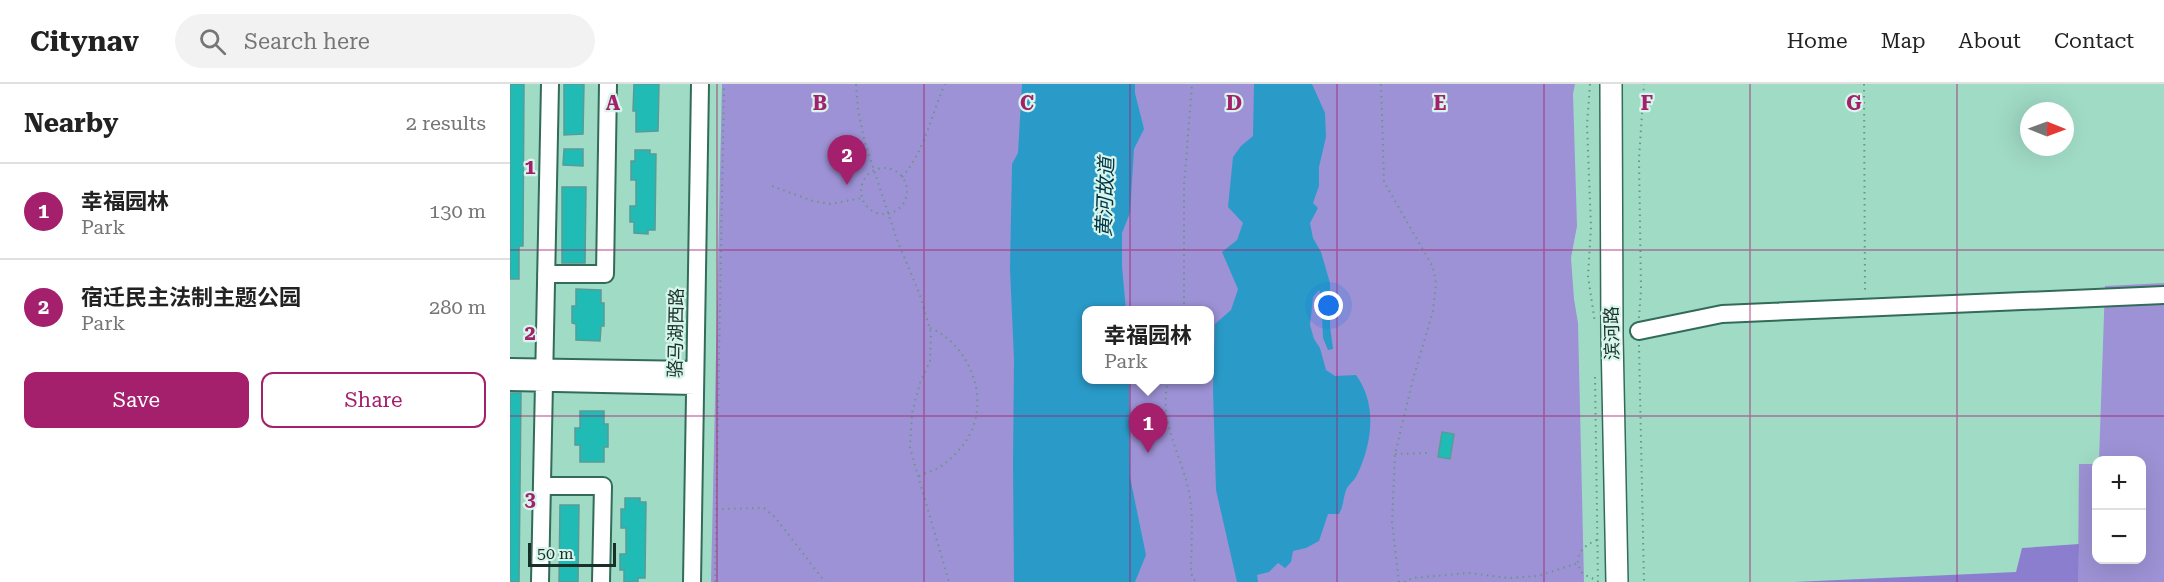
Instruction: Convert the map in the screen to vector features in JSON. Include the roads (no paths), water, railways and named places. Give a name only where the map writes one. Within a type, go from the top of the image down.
[{"type":"main road","name":"滨河路","points":[[1605,582],[1612,336],[1611,84]]},
{"type":"street","points":[[540,582],[550,84]]},
{"type":"street","points":[[546,274],[605,274],[608,84]]},
{"type":"street","name":"骆马湖西路","points":[[692,582],[700,84]]},
{"type":"street","points":[[1639,331],[1722,314],[2164,295]]},
{"type":"street","points":[[510,367],[544,375],[695,378]]},
{"type":"street","points":[[510,382],[544,375]]},
{"type":"street","points":[[542,486],[603,486],[601,582]]},
{"type":"water","name":"黄河故道","points":[[1022,84],[1135,84],[1144,129],[1134,149],[1130,213],[1122,233],[1126,306],[1082,306],[1082,384],[1129,384],[1130,477],[1146,555],[1135,582],[1014,582],[1014,360],[1010,269],[1012,164],[1018,153]]},
{"type":"water","points":[[1254,84],[1312,84],[1325,113],[1326,137],[1319,167],[1319,186],[1313,203],[1318,208],[1310,223],[1313,238],[1321,252],[1330,283],[1330,326],[1333,349],[1328,350],[1323,338],[1319,290],[1313,297],[1310,325],[1326,370],[1335,376],[1356,375],[1368,399],[1370,425],[1369,439],[1361,465],[1347,488],[1339,514],[1328,514],[1319,541],[1306,548],[1293,551],[1291,562],[1285,568],[1278,563],[1269,572],[1257,575],[1258,582],[1237,582],[1216,490],[1213,390],[1215,324],[1231,310],[1238,289],[1222,252],[1237,240],[1243,223],[1228,207],[1233,157],[1253,136]]},
{"type":"place","name":"宿迁民主法制主题公园","points":[[847,185]]},
{"type":"place","name":"幸福园林","points":[[1148,453]]}]
